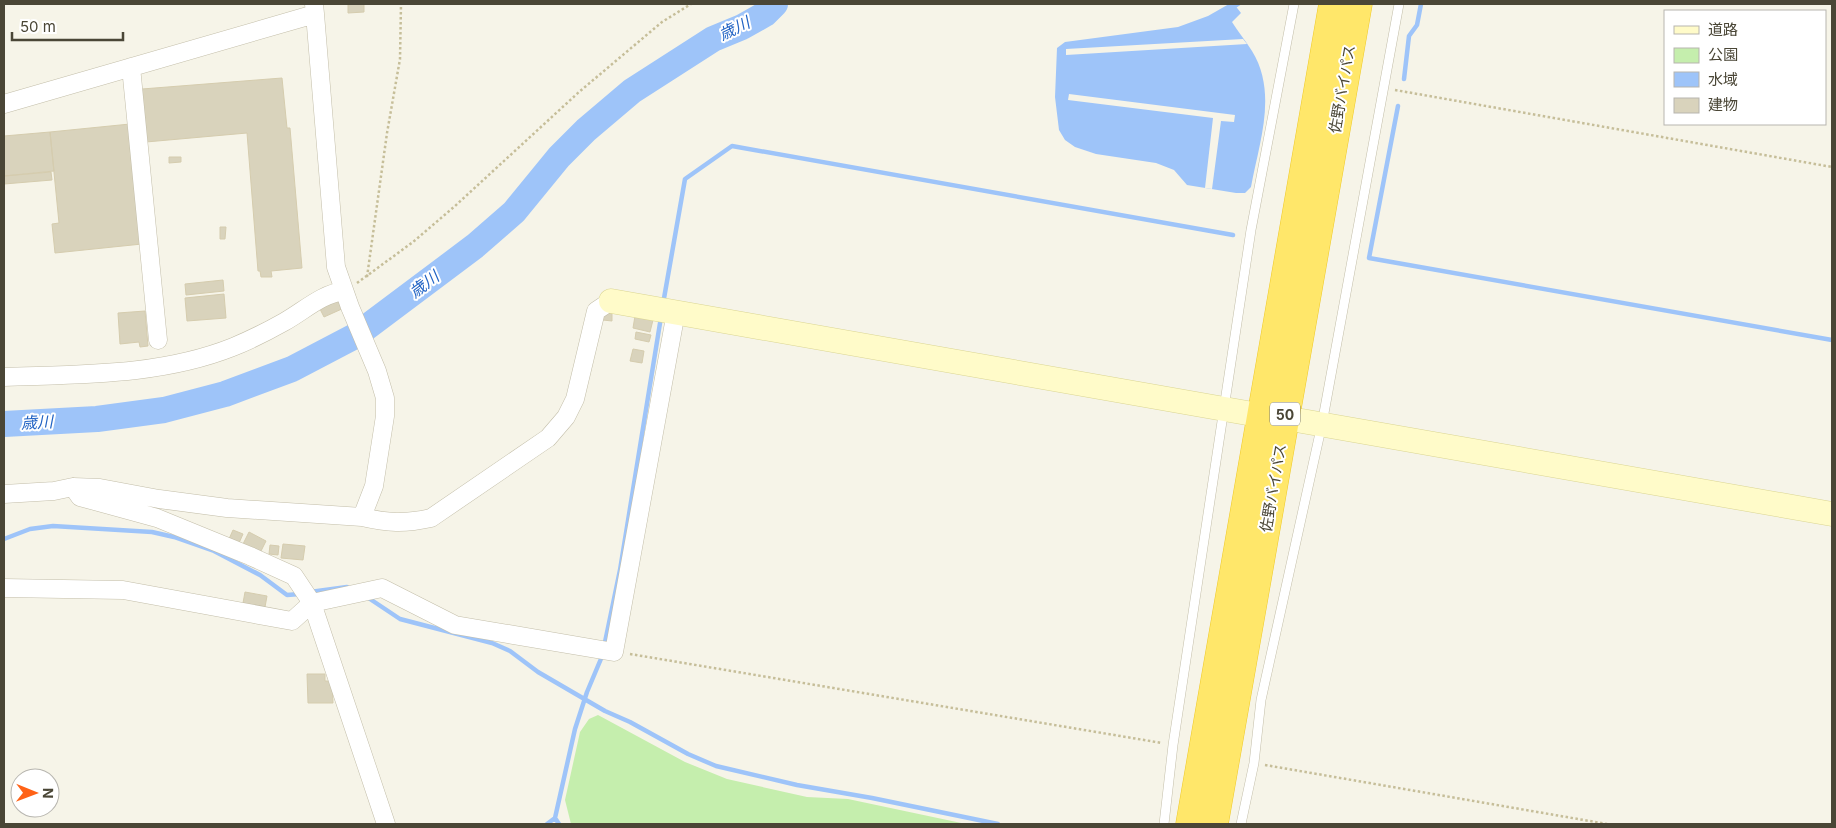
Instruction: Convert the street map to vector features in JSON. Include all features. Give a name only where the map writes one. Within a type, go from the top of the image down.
[{"type":"highway","name":"佐野バイパス","points":[[1190,824],[1333,4]]},
{"type":"highway","name":"佐野バイパス","points":[[1214,824],[1358,4]]},
{"type":"street","points":[[4,104],[131,67],[314,9],[336,267],[347,299],[378,371],[385,398],[385,416],[374,486],[362,516]]},
{"type":"street","points":[[131,67],[158,340]]},
{"type":"street","points":[[4,377],[100,373],[160,368],[233,347],[284,322],[331,293],[347,299]]},
{"type":"street","points":[[4,494],[54,491],[73,487],[100,488],[159,499],[227,508],[362,516],[387,522],[409,523],[431,518],[548,438],[566,417],[576,399],[596,311],[611,301],[1247,413]]},
{"type":"street","points":[[307,596],[382,588],[455,625],[614,652],[676,312]]},
{"type":"street","points":[[1312,423],[1832,514]]},
{"type":"street","points":[[73,487],[80,497],[157,518],[294,576],[307,596],[386,824]]},
{"type":"street","points":[[4,588],[123,590],[292,621],[307,596]]},
{"type":"lane","points":[[1164,824],[1173,745],[1251,230],[1294,4]]},
{"type":"lane","points":[[1241,824],[1254,762],[1261,700],[1312,423],[1384,88],[1399,4]]},
{"type":"path","points":[[367,277],[387,133],[400,58],[401,4]]},
{"type":"path","points":[[347,299],[367,277],[455,206],[579,92],[662,22],[691,4]]},
{"type":"path","points":[[1384,88],[1832,167]]},
{"type":"path","points":[[614,652],[1173,745]]},
{"type":"path","points":[[1254,762],[1608,824]]},
{"type":"green space","points":[[598,715],[685,762],[727,779],[807,797],[848,799],[966,824],[571,824],[565,800],[580,732],[589,719]]},
{"type":"water","points":[[1229,4],[1234,4],[1241,13],[1232,22],[1252,51],[1260,67],[1264,84],[1265,101],[1262,136],[1251,187],[1245,193],[1187,185],[1174,170],[1156,163],[1096,154],[1075,147],[1065,140],[1059,130],[1055,97],[1057,48],[1065,42],[1178,27],[1208,16]]},
{"type":"pier","points":[[1243,39],[1247,44],[1066,55],[1066,49]]},
{"type":"pier","points":[[1069,94],[1235,115],[1234,122],[1221,121],[1212,189],[1205,188],[1213,118],[1068,100]]},
{"type":"building","points":[[348,4],[364,4],[364,12],[348,13]]},
{"type":"building","points":[[282,78],[287,128],[290,128],[302,268],[271,271],[272,277],[261,277],[260,271],[258,271],[247,133],[146,142],[142,89]]},
{"type":"building","points":[[130,124],[142,244],[55,253],[52,224],[59,223],[50,132]]},
{"type":"building","points":[[50,132],[54,171],[4,176],[4,136]]},
{"type":"building","points":[[169,157],[181,157],[181,162],[169,163]]},
{"type":"building","points":[[51,172],[52,180],[4,184],[4,176]]},
{"type":"building","points":[[220,227],[226,227],[225,239],[220,239]]},
{"type":"building","points":[[223,280],[224,291],[186,295],[185,284]]},
{"type":"building","points":[[224,294],[226,318],[187,321],[185,298]]},
{"type":"building","points":[[339,298],[344,308],[324,317],[319,307]]},
{"type":"building","points":[[145,311],[148,346],[140,347],[139,342],[120,344],[118,313]]},
{"type":"building","points":[[603,311],[612,312],[612,321],[603,320]]},
{"type":"building","points":[[635,316],[653,320],[650,332],[633,328]]},
{"type":"building","points":[[636,332],[651,335],[649,342],[635,339]]},
{"type":"building","points":[[633,349],[644,351],[642,363],[630,361]]},
{"type":"building","points":[[233,530],[243,534],[239,543],[229,539]]},
{"type":"building","points":[[249,532],[266,541],[260,553],[243,544]]},
{"type":"building","points":[[283,544],[305,546],[303,560],[281,558]]},
{"type":"building","points":[[270,545],[279,546],[278,555],[269,554]]},
{"type":"building","points":[[245,592],[267,596],[265,607],[243,603]]},
{"type":"building","points":[[307,674],[325,674],[325,681],[332,681],[333,703],[308,703]]},
{"type":"waterway","name":"歳川","points":[[4,424],[97,419],[164,410],[225,394],[292,369],[355,336],[475,246],[514,212],[559,157],[586,130],[632,91],[713,39],[742,27],[765,14],[775,4]]},
{"type":"waterway","points":[[1404,79],[1409,36],[1417,25],[1421,4]]},
{"type":"waterway","points":[[1398,106],[1369,258],[1832,340]]},
{"type":"waterway","points":[[663,304],[685,179],[732,146],[1233,235]]},
{"type":"waterway","points":[[604,647],[620,570],[661,317]]},
{"type":"waterway","points":[[4,539],[30,529],[53,526],[152,532],[174,537],[214,551],[260,575],[287,595],[300,594]]},
{"type":"waterway","points":[[310,592],[347,587]]},
{"type":"waterway","points":[[367,597],[400,619],[492,643],[510,651],[538,672],[605,711],[630,722],[688,754],[716,766],[797,785],[872,798],[998,824]]},
{"type":"waterway","points":[[555,818],[575,729],[587,692],[603,654]]},
{"type":"waterway","points":[[547,824],[555,818],[559,824]]}]
